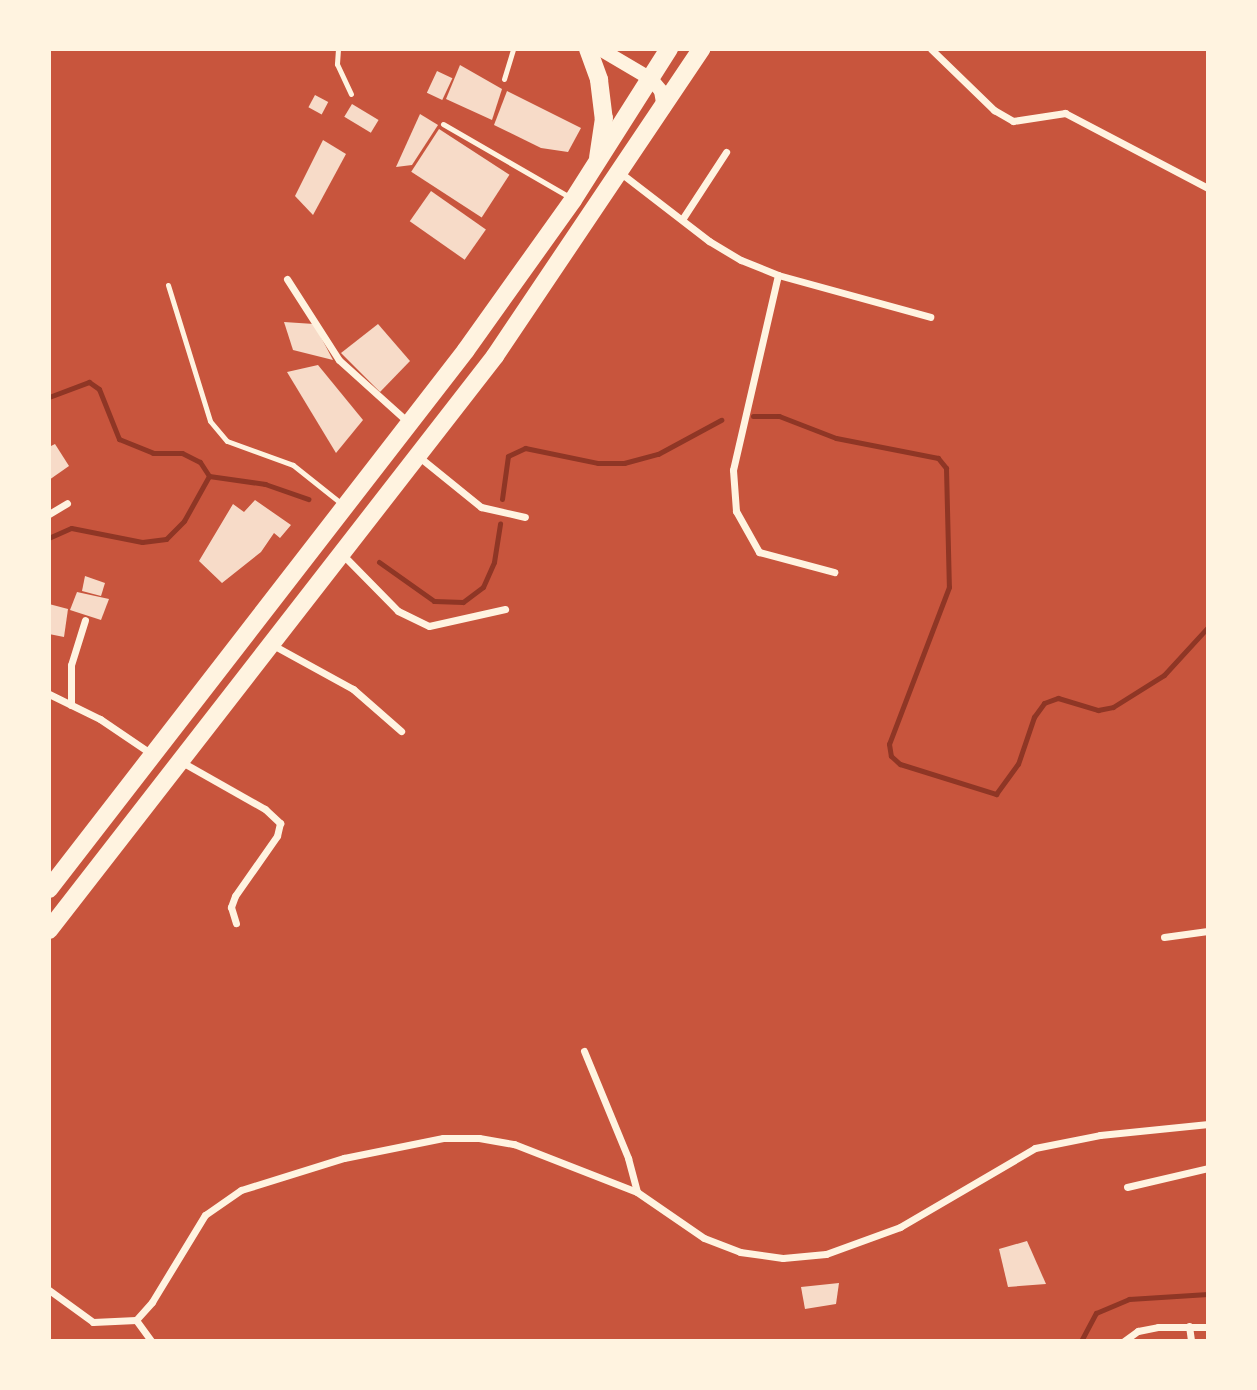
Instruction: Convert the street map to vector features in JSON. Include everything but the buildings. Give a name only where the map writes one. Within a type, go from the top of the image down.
[{"type":"main road","points":[[588,49],[599,80],[604,118],[598,162]]},
{"type":"main road","points":[[600,49],[651,79],[662,91],[664,109]]},
{"type":"main road","points":[[50,885],[409,424],[573,200],[669,49]]},
{"type":"main road","points":[[49,930],[340,552],[495,356],[622,174],[701,49]]},
{"type":"main road","points":[[364,482],[374,489],[401,475]]},
{"type":"street","points":[[931,49],[994,110],[1013,121],[1065,113],[1208,188]]},
{"type":"street","points":[[683,218],[726,152]]},
{"type":"street","points":[[622,174],[683,218],[709,241],[778,275],[930,317]]},
{"type":"street","points":[[778,275],[733,470],[736,511],[759,552],[834,572]]},
{"type":"street","points":[[287,279],[339,360],[409,424]]},
{"type":"street","points":[[418,455],[481,507],[525,517]]},
{"type":"street","points":[[49,514],[67,502]]},
{"type":"street","points":[[340,552],[398,611],[429,626],[505,609]]},
{"type":"street","points":[[71,705],[71,665],[85,620]]},
{"type":"street","points":[[270,644],[354,689],[401,731]]},
{"type":"street","points":[[49,694],[153,755]]},
{"type":"street","points":[[179,761],[265,810],[280,823],[277,836],[235,896],[231,907],[236,923]]},
{"type":"street","points":[[1164,937],[1208,931]]},
{"type":"street","points":[[584,1051],[628,1158],[637,1192]]},
{"type":"street","points":[[49,1290],[93,1322],[136,1321],[152,1302],[205,1215],[240,1191],[344,1158],[443,1138],[479,1138],[514,1144],[637,1192],[704,1238],[740,1252],[783,1258],[826,1254],[900,1227],[1035,1148],[1100,1135],[1208,1124]]},
{"type":"street","points":[[1127,1187],[1208,1168]]},
{"type":"street","points":[[136,1321],[152,1341]]},
{"type":"street","points":[[1189,1326],[1191,1341]]},
{"type":"street","points":[[1124,1341],[1138,1331],[1208,1327]]},
{"type":"lane","points":[[338,49],[337,64],[351,94]]},
{"type":"lane","points":[[504,79],[513,49]]},
{"type":"lane","points":[[443,124],[573,200]]},
{"type":"lane","points":[[168,285],[210,421],[227,442],[293,465],[345,506]]},
{"type":"waterway","points":[[49,397],[89,382],[99,389],[119,439],[153,453],[182,453],[200,462],[209,476],[184,521],[166,539],[142,542],[71,528],[49,538]]},
{"type":"waterway","points":[[753,416],[779,416],[836,438],[938,458],[946,468],[949,587],[889,744],[891,756],[900,764],[996,794],[1018,764],[1034,717],[1044,703],[1058,698],[1098,710],[1113,707],[1164,675],[1208,627]]},
{"type":"waterway","points":[[502,499],[508,456],[525,448],[598,463],[624,463],[658,454],[721,420]]},
{"type":"waterway","points":[[209,476],[265,484],[308,499]]},
{"type":"waterway","points":[[379,562],[434,601],[463,602],[483,587],[494,562],[500,523]]},
{"type":"waterway","points":[[1081,1341],[1096,1313],[1129,1299],[1208,1294]]}]
